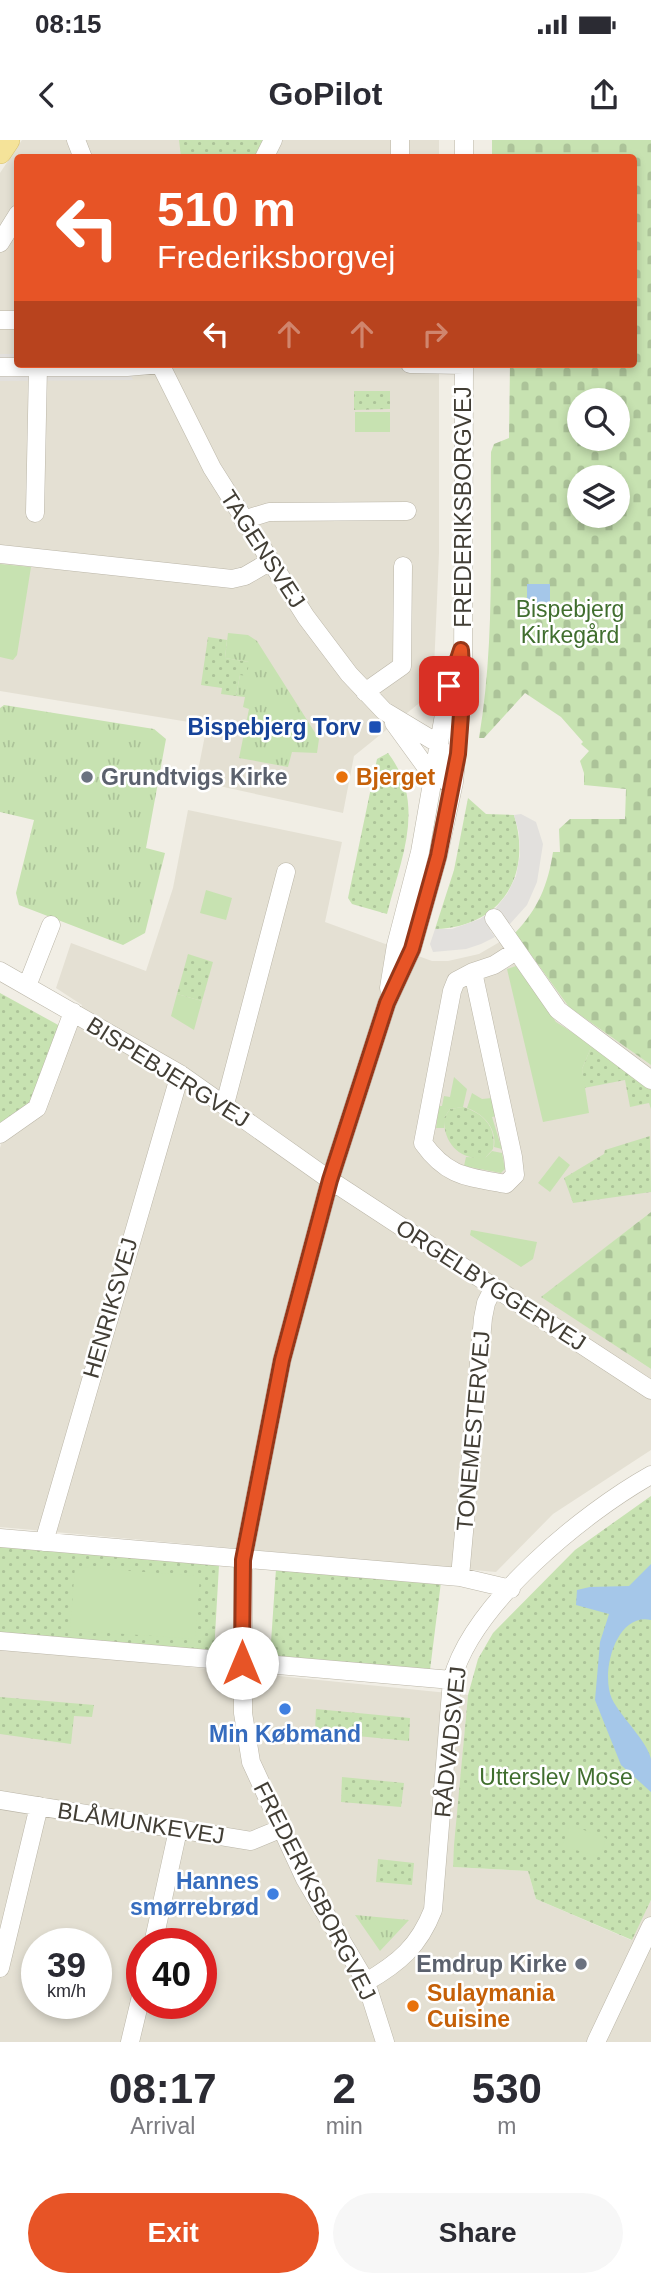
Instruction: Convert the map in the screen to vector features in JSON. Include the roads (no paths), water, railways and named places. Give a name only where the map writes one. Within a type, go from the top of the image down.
[{"type":"main road","points":[[0,152],[8,140]]},
{"type":"street","points":[[0,243],[14,220]]},
{"type":"street","points":[[35,513],[38,368]]},
{"type":"street","name":"TAGENSVEJ","points":[[163,368],[185,419],[269,562],[306,617],[365,692],[390,717],[434,778]]},
{"type":"street","name":"FREDERIKSBORGVEJ","points":[[385,2042],[366,1982],[305,1879],[255,1773],[245,1738],[242,1663],[243,1560],[282,1360],[330,1180],[387,1003],[412,949],[443,831],[458,754],[463,687],[461,650],[464,368]]},
{"type":"street","points":[[243,520],[269,512],[407,511]]},
{"type":"street","points":[[0,554],[232,579],[245,576],[269,562]]},
{"type":"street","points":[[365,692],[402,666],[403,566]]},
{"type":"street","name":"FREDERIKSBORGVEJ","points":[[387,1003],[396,945],[420,852],[449,686],[461,650]]},
{"type":"street","name":"TAGENSVEJ","points":[[390,717],[439,744]]},
{"type":"street","points":[[439,744],[448,781],[443,831]]},
{"type":"street","points":[[225,1104],[286,872]]},
{"type":"street","points":[[494,918],[558,1010],[651,1080]]},
{"type":"street","points":[[27,986],[51,925]]},
{"type":"street","points":[[473,972],[513,1157],[515,1175],[506,1184],[455,1174],[434,1159],[423,1143],[456,981],[473,972],[494,965],[516,951]]},
{"type":"street","name":"BISPEBJERGVEJ","points":[[0,971],[180,1074],[330,1180]]},
{"type":"street","points":[[0,1134],[37,1108],[73,1012]]},
{"type":"street","name":"HENRIKSVEJ","points":[[44,1542],[180,1074]]},
{"type":"street","name":"ORGELBYGGERVEJ","points":[[330,1180],[651,1390]]},
{"type":"street","name":"TONEMESTERVEJ","points":[[460,1577],[483,1318],[486,1303],[494,1287]]},
{"type":"street","name":"RÅDVADSVEJ","points":[[366,1982],[410,1952],[424,1931],[433,1909],[452,1681],[458,1657],[470,1637],[511,1589],[565,1536],[629,1487],[651,1475]]},
{"type":"street","points":[[0,1538],[460,1577],[511,1589]]},
{"type":"street","points":[[0,1641],[452,1681]]},
{"type":"street","name":"BLÅMUNKEVEJ","points":[[0,1800],[251,1841],[280,1829]]},
{"type":"street","points":[[0,1968],[39,1806]]},
{"type":"street","points":[[157,1928],[178,1830]]},
{"type":"street","points":[[596,2042],[651,1926]]},
{"type":"street","points":[[130,2042],[136,2019]]},
{"type":"water","points":[[527,584],[550,584],[550,606],[527,606]]},
{"type":"water","points":[[651,1564],[651,1620],[639,1620],[628,1625],[620,1635],[610,1660],[608,1675],[612,1699],[649,1752],[651,1792],[621,1765],[595,1700],[600,1642],[609,1614],[576,1605],[577,1590],[629,1586]]},
{"type":"place","name":"Bispebjerg Torv","points":[[375,727]]},
{"type":"place","name":"Grundtvigs Kirke","points":[[87,777]]},
{"type":"place","name":"Bjerget","points":[[342,777]]},
{"type":"place","name":"Min Købmand","points":[[285,1709]]},
{"type":"place","name":"Hannes smørrebrød","points":[[273,1894]]},
{"type":"place","name":"Emdrup Kirke","points":[[581,1964]]},
{"type":"place","name":"Sulaymania Cuisine","points":[[413,2006]]},
{"type":"park label","name":"Bispebjerg Kirkegård","points":[[570,622]]},
{"type":"park label","name":"Utterslev Mose","points":[[556,1777]]}]
